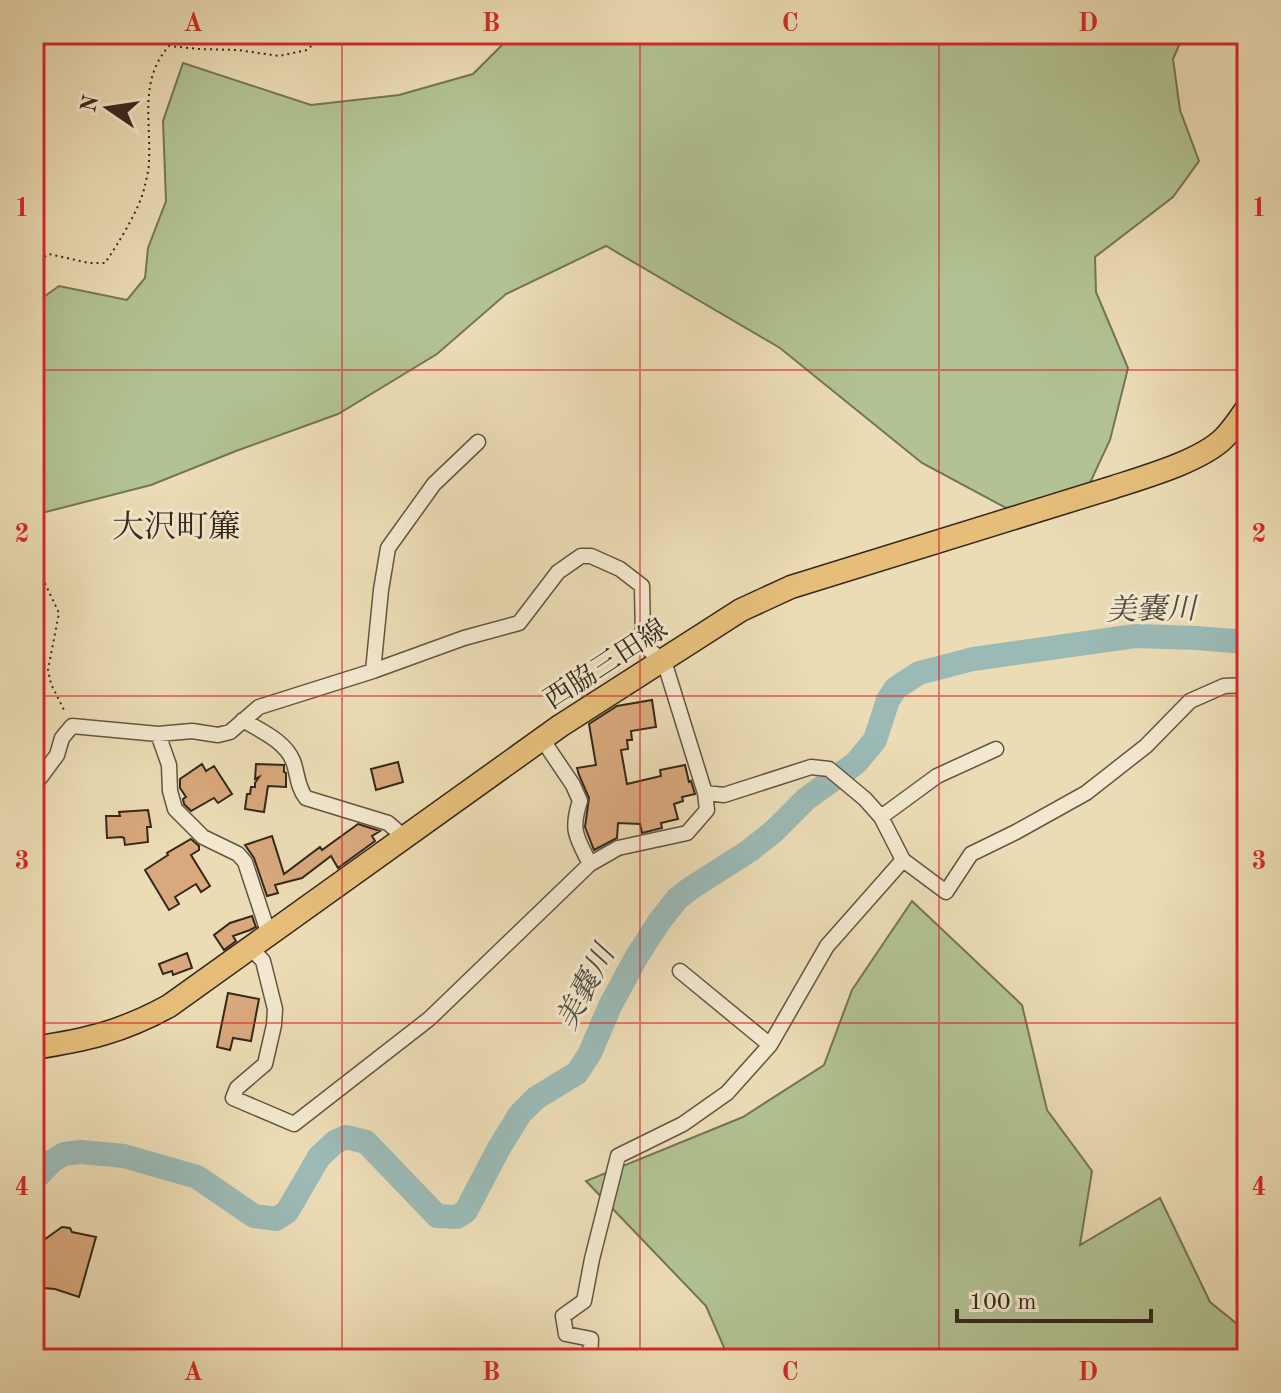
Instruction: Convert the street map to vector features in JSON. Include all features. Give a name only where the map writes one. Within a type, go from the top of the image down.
[{"type":"main road","name":"西脇三田線","points":[[34,1048],[94,1038],[133,1025],[169,1006],[542,739],[741,610],[791,587],[1099,492],[1184,461],[1222,440],[1247,408]]},
{"type":"street","points":[[373,671],[388,548],[434,484],[478,442]]},
{"type":"street","points":[[34,786],[57,755],[62,738],[72,726],[158,734],[192,731],[218,735],[230,732],[259,707],[464,638],[519,623],[558,572],[581,556],[591,556],[620,569],[642,586],[643,640],[649,650],[664,661],[705,793],[707,810],[687,833],[618,848],[590,864],[429,1019],[294,1124],[233,1098],[237,1088],[265,1064],[275,1009],[245,862],[238,854],[203,837],[175,809],[170,791],[169,765],[158,734]]},
{"type":"street","points":[[705,793],[724,795],[811,767],[829,769],[881,817],[903,860],[946,892],[971,854],[1086,793],[1146,746],[1190,701],[1224,686],[1247,685]]},
{"type":"street","points":[[243,720],[280,742],[292,759],[306,798],[388,823],[404,837]]},
{"type":"street","points":[[542,739],[580,801],[575,834],[590,864]]},
{"type":"street","points":[[881,817],[937,776],[996,749]]},
{"type":"street","points":[[590,1359],[591,1339],[566,1334],[563,1316],[584,1301],[618,1156],[683,1124],[727,1093],[770,1045],[827,946],[903,860]]},
{"type":"street","points":[[680,971],[770,1045]]},
{"type":"path","points":[[259,34],[272,37],[288,34]]},
{"type":"path","points":[[34,263],[49,254],[89,263],[105,263],[119,242],[144,191],[149,162],[148,101],[153,71],[169,46],[279,56],[307,50],[324,34]]},
{"type":"path","points":[[34,569],[42,577],[59,613],[48,670],[51,684],[72,726]]},
{"type":"green space","points":[[513,34],[1184,34],[1173,59],[1180,110],[1199,161],[1173,197],[1095,257],[1096,292],[1128,368],[1110,440],[1089,485],[1006,508],[922,463],[780,348],[606,246],[506,294],[437,354],[338,414],[151,485],[34,515],[34,304],[59,286],[127,300],[145,278],[148,248],[166,201],[163,121],[183,63],[311,105],[399,95],[473,74]]},
{"type":"green space","points":[[912,901],[1022,1005],[1047,1110],[1092,1171],[1080,1245],[1160,1198],[1210,1302],[1247,1332],[1247,1359],[729,1359],[706,1306],[586,1181],[743,1117],[824,1065],[852,990]]},
{"type":"building","points":[[652,700],[656,727],[631,731],[632,740],[627,740],[628,749],[621,750],[627,784],[661,776],[660,770],[685,765],[695,794],[682,797],[683,801],[674,804],[678,819],[661,823],[662,828],[642,833],[640,824],[618,823],[617,838],[594,850],[585,827],[589,798],[577,768],[596,765],[589,724],[617,706]]},
{"type":"building","points":[[398,762],[403,782],[376,790],[371,769]]},
{"type":"building","points":[[202,764],[206,771],[214,766],[232,794],[218,803],[214,798],[191,811],[184,804],[186,797],[180,788],[180,779]]},
{"type":"building","points":[[256,764],[284,765],[286,773],[286,787],[268,786],[264,812],[245,809],[247,794],[250,794],[251,787],[255,787],[259,777],[255,779]]},
{"type":"building","points":[[148,810],[151,827],[147,827],[148,842],[125,845],[122,837],[107,838],[106,816]]},
{"type":"building","points":[[358,824],[380,831],[372,836],[375,841],[338,868],[331,856],[302,878],[275,885],[278,893],[267,896],[254,858],[245,845],[272,836],[284,874]]},
{"type":"building","points":[[191,839],[199,850],[191,855],[210,886],[201,892],[196,884],[175,897],[179,904],[169,910],[145,870]]},
{"type":"building","points":[[252,916],[256,927],[233,936],[236,941],[224,950],[214,935],[230,923]]},
{"type":"building","points":[[187,953],[192,968],[173,975],[172,971],[163,974],[159,964]]},
{"type":"building","points":[[228,993],[259,999],[251,1041],[233,1038],[230,1050],[217,1047]]},
{"type":"building","points":[[62,1227],[96,1237],[79,1297],[43,1288],[34,1281],[34,1247]]},
{"type":"waterway","name":"美嚢川","points":[[34,1180],[52,1161],[64,1154],[81,1152],[124,1156],[197,1177],[254,1216],[276,1219],[287,1212],[319,1157],[335,1142],[346,1137],[366,1142],[437,1216],[457,1217],[466,1211],[520,1114],[536,1098],[577,1073],[590,1053],[610,1006],[637,956],[677,899],[749,851],[806,799],[856,763],[875,740],[888,700],[896,688],[919,673],[973,659],[1135,636],[1247,642]]},
{"type":"district","name":"大沢町簾","points":[[176,526]]}]
